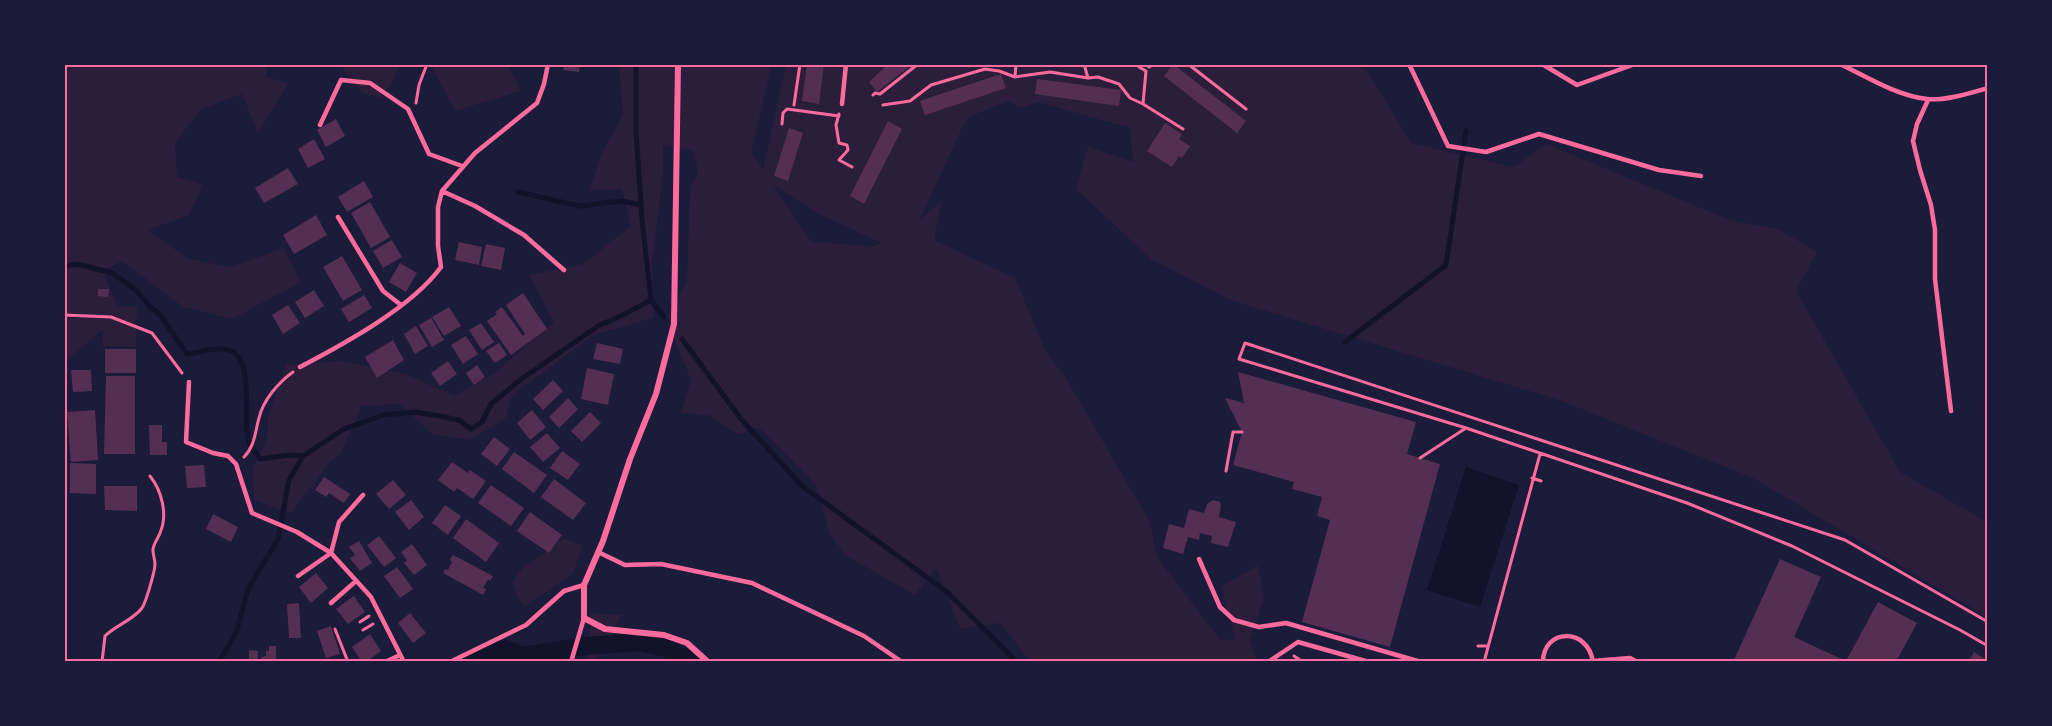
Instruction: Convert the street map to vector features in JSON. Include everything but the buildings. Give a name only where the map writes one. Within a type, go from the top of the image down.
[{"type":"street","points":[[678,64],[674,324],[656,394],[585,585],[584,618],[605,629],[664,635],[687,643],[708,662]]},
{"type":"lane","points":[[300,367],[341,346],[431,282],[441,267],[438,246],[438,207],[442,191],[475,153],[537,103],[548,64]]},
{"type":"lane","points":[[842,104],[846,64]]},
{"type":"lane","points":[[1409,64],[1448,146],[1486,152],[1539,134],[1659,170],[1701,176]]},
{"type":"lane","points":[[1542,64],[1577,86],[1635,64]]},
{"type":"lane","points":[[1840,64],[1898,92],[1928,100],[1988,88]]},
{"type":"lane","points":[[320,125],[341,80],[370,83],[408,109],[429,154],[462,166]]},
{"type":"lane","points":[[1928,100],[1917,124],[1913,141],[1931,205],[1935,230],[1935,279],[1951,411]]},
{"type":"lane","points":[[442,191],[475,206],[524,235],[564,270]]},
{"type":"lane","points":[[338,217],[383,291],[401,305]]},
{"type":"lane","points":[[189,382],[186,442],[213,453],[228,456],[236,464],[252,513],[297,532],[331,553],[371,597],[400,655],[406,662]]},
{"type":"lane","points":[[298,576],[331,553],[339,522],[363,495]]},
{"type":"lane","points":[[598,552],[625,565],[661,564],[752,583],[864,636],[902,662]]},
{"type":"lane","points":[[1199,560],[1220,607],[1233,620],[1259,627],[1287,623],[1419,661]]},
{"type":"lane","points":[[331,603],[356,581]]},
{"type":"lane","points":[[450,662],[526,625],[564,591],[585,585]]},
{"type":"lane","points":[[571,662],[584,618]]},
{"type":"lane","points":[[1543,662],[1546,649],[1551,642],[1566,636],[1574,636],[1588,646],[1593,661],[1630,658],[1637,662]]},
{"type":"lane","points":[[1268,662],[1298,642],[1369,662]]},
{"type":"lane","points":[[385,662],[400,655]]},
{"type":"path","points":[[410,114],[418,112],[415,101],[418,85],[427,64]]},
{"type":"path","points":[[794,105],[800,64]]},
{"type":"path","points":[[873,95],[874,93],[880,94],[918,64]]},
{"type":"path","points":[[1015,77],[1016,64]]},
{"type":"path","points":[[1084,64],[1088,78]]},
{"type":"path","points":[[1139,64],[1139,67],[1146,71],[1143,104]]},
{"type":"path","points":[[1149,67],[1153,64]]},
{"type":"path","points":[[1188,64],[1246,109]]},
{"type":"path","points":[[883,105],[910,101],[931,85],[985,69],[1015,77],[1050,72],[1088,78],[1098,77],[1119,84],[1130,98],[1183,129]]},
{"type":"path","points":[[842,104],[836,125],[839,143],[847,145],[848,150],[839,160],[852,167]]},
{"type":"path","points":[[782,124],[783,113],[787,109],[836,115]]},
{"type":"path","points":[[64,315],[111,317],[152,333],[189,382]]},
{"type":"path","points":[[1988,622],[1845,540],[1245,344],[1239,359],[1466,428],[1687,503],[1792,546],[1988,646]]},
{"type":"path","points":[[247,456],[256,436],[259,416],[267,400],[284,378],[300,367]]},
{"type":"path","points":[[1420,458],[1466,428]]},
{"type":"path","points":[[1226,471],[1233,432],[1242,432]]},
{"type":"path","points":[[1484,662],[1540,454]]},
{"type":"path","points":[[102,662],[105,636],[111,629],[130,620],[147,601],[156,565],[153,548],[163,525],[163,511],[156,484],[150,476]]},
{"type":"path","points":[[1532,478],[1541,481]]},
{"type":"path","points":[[335,629],[348,662]]},
{"type":"path","points":[[1478,646],[1487,646]]},
{"type":"shaded area","points":[[65,65],[268,65],[266,76],[288,84],[258,133],[242,94],[201,109],[175,143],[177,177],[203,185],[189,215],[147,230],[189,259],[232,267],[283,248],[301,282],[232,319],[183,307],[122,261],[103,271],[117,306],[137,307],[136,347],[103,346],[103,329],[65,362]]},
{"type":"shaded area","points":[[340,65],[399,65],[394,80],[380,98],[362,93]]},
{"type":"shaded area","points":[[431,65],[508,65],[521,91],[455,111]]},
{"type":"shaded area","points":[[619,65],[772,65],[751,153],[763,170],[786,65],[1356,65],[1367,71],[1411,143],[1514,167],[1546,144],[1730,220],[1778,229],[1817,252],[1796,291],[1900,472],[1987,522],[1987,617],[1753,478],[1559,400],[1233,301],[1152,260],[1076,189],[1088,147],[1133,162],[1130,128],[1038,102],[1021,108],[1008,101],[971,116],[963,126],[920,219],[942,201],[934,240],[1015,278],[1045,350],[1066,378],[1150,522],[1157,557],[1221,641],[1235,638],[1221,587],[1258,565],[1264,599],[1250,640],[1257,661],[1030,661],[1000,623],[960,629],[936,568],[915,595],[845,555],[830,534],[815,483],[759,428],[738,434],[708,415],[681,413],[691,380],[674,339],[668,316],[687,281],[690,188],[698,174],[694,151],[663,144],[663,175],[652,264],[653,318],[594,335],[512,395],[506,418],[471,440],[432,434],[400,404],[362,406],[341,453],[329,463],[291,513],[254,500],[253,468],[268,435],[268,417],[286,365],[341,361],[406,374],[454,396],[494,373],[554,322],[529,275],[583,264],[631,226],[622,189],[590,189],[601,155],[623,115]],"holes":[[[773,185],[821,215],[882,243],[873,246],[811,242]]]},
{"type":"shaded area","points":[[1466,467],[1519,485],[1480,607],[1427,590]]},
{"type":"shaded area","points":[[564,538],[582,546],[573,573],[525,607],[518,598],[512,582],[522,569]]},
{"type":"shaded area","points":[[590,613],[622,615],[595,661],[589,662]]},
{"type":"waterway","points":[[636,64],[636,132],[642,219],[651,300],[664,317]]},
{"type":"waterway","points":[[1345,342],[1446,265],[1466,131]]},
{"type":"waterway","points":[[518,192],[579,206],[622,201],[641,205]]},
{"type":"waterway","points":[[64,266],[77,264],[112,273],[136,290],[160,315],[187,354],[211,349],[225,349],[235,354],[242,363],[245,375],[247,433],[251,447],[260,459],[290,455],[303,456]]},
{"type":"waterway","points":[[219,662],[236,633],[248,589],[278,539],[289,480],[303,456],[344,429],[384,415],[415,412],[459,420],[471,429],[482,422],[491,404],[520,380],[598,326],[651,300]]},
{"type":"waterway","points":[[682,339],[741,419],[802,486],[947,592],[1017,662]]},
{"type":"waterway","points":[[470,662],[492,652],[506,649],[522,656],[586,646],[639,642],[666,648],[692,662]]}]
